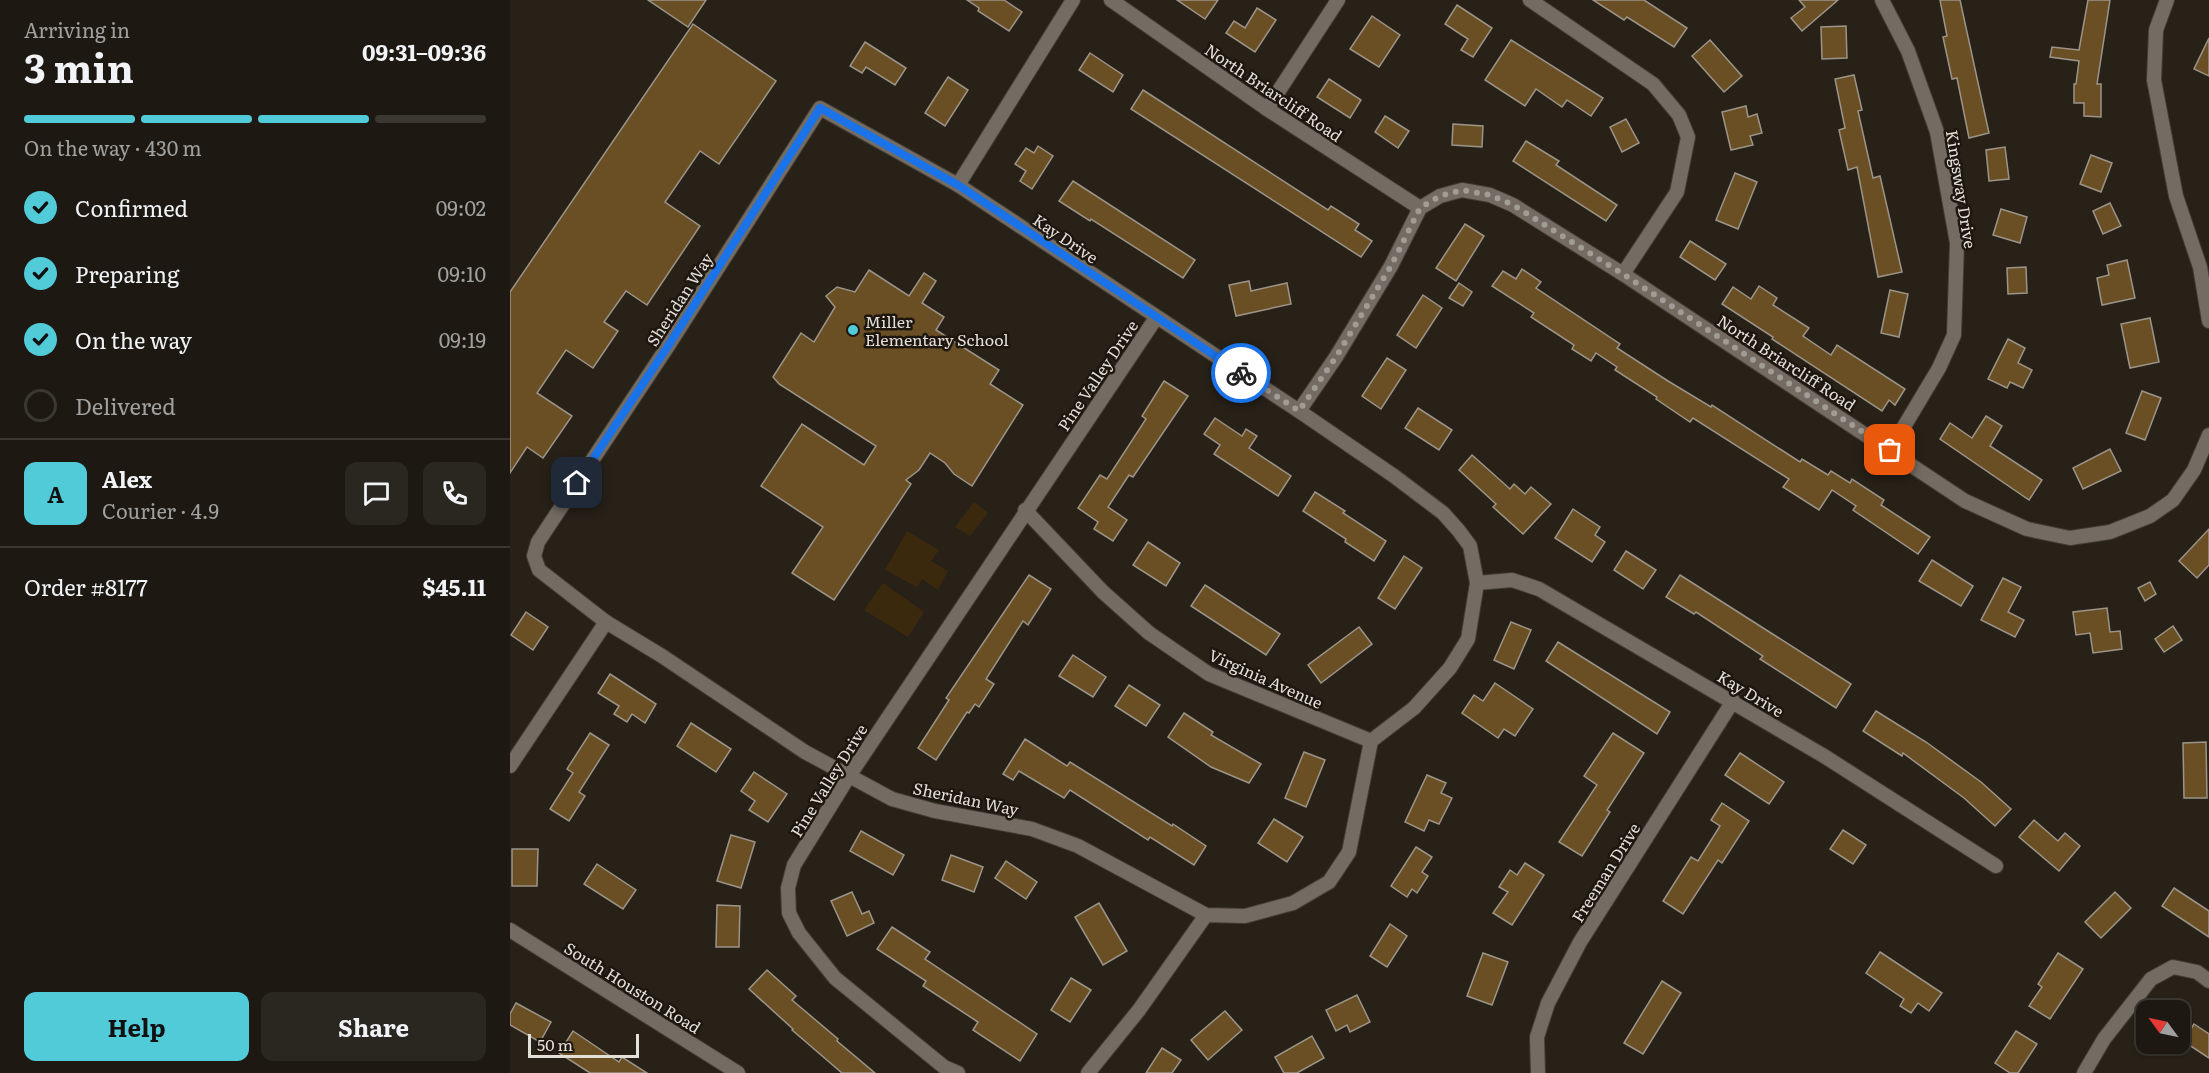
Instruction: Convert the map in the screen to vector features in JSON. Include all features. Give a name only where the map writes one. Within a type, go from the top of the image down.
[{"type":"street","points":[[958,185],[1072,0]]},
{"type":"street","name":"North Briarcliff Road","points":[[1111,0],[1267,109],[1420,208],[1440,196],[1462,190],[1490,195],[1513,205],[1623,274],[1965,501],[2027,529],[2070,538],[2110,532],[2150,516],[2173,500],[2194,470],[2209,435]]},
{"type":"street","points":[[1267,109],[1338,0]]},
{"type":"street","points":[[1530,0],[1653,84],[1679,115],[1688,137],[1677,192],[1623,274]]},
{"type":"street","name":"Kingsway Drive","points":[[1882,0],[1908,51],[1937,132],[1957,243],[1954,334],[1939,368],[1890,450]]},
{"type":"street","points":[[2167,0],[2156,30],[2154,80],[2176,196],[2205,265],[2209,321]]},
{"type":"street","name":"Sheridan Way","points":[[958,185],[820,108],[670,343],[538,542],[534,556],[539,570],[606,622],[662,656],[805,752],[892,799],[935,811],[1032,829],[1078,846],[1206,915]]},
{"type":"street","name":"Kay Drive","points":[[958,185],[1156,318]]},
{"type":"street","points":[[1299,411],[1336,357],[1391,266],[1420,208]]},
{"type":"street","name":"Pine Valley Drive","points":[[958,1073],[944,1067],[835,978],[799,933],[789,913],[788,888],[794,865],[849,776],[1025,510],[1156,318],[1394,476],[1443,513],[1470,546],[1477,583],[1468,639],[1450,668],[1414,708],[1371,741]]},
{"type":"street","name":"Virginia Avenue","points":[[1025,510],[1102,592],[1149,633],[1209,674],[1371,741]]},
{"type":"street","name":"Kay Drive","points":[[1477,583],[1512,580],[1539,589],[1824,756],[1996,866]]},
{"type":"street","points":[[510,766],[606,622]]},
{"type":"street","name":"Freeman Drive","points":[[1538,1073],[1537,1037],[1548,1003],[1580,942],[1732,701]]},
{"type":"street","points":[[1092,1072],[1139,1011],[1206,915],[1245,916],[1293,903],[1329,882],[1349,852],[1371,741]]},
{"type":"street","name":"South Houston Road","points":[[510,930],[738,1073]]},
{"type":"street","points":[[2084,1073],[2104,1038],[2151,979],[2173,967],[2197,972],[2209,981]]},
{"type":"shaded area","points":[[974,502],[988,513],[970,536],[955,527]]},
{"type":"shaded area","points":[[907,531],[939,550],[931,561],[948,571],[938,590],[922,579],[917,587],[885,570]]},
{"type":"shaded area","points":[[883,583],[924,612],[908,637],[864,610]]},
{"type":"building","points":[[648,0],[706,0],[688,27]]},
{"type":"building","points":[[967,0],[1004,0],[1022,12],[1009,31],[978,11],[979,8]]},
{"type":"building","points":[[1177,0],[1218,0],[1205,19]]},
{"type":"building","points":[[1593,0],[1644,0],[1687,28],[1674,47],[1627,17],[1624,20]]},
{"type":"building","points":[[1799,0],[1838,0],[1802,31],[1791,18],[1805,7]]},
{"type":"building","points":[[1940,0],[1960,0],[1989,133],[1969,138],[1957,78],[1952,79],[1943,37],[1947,36]]},
{"type":"building","points":[[2088,0],[2110,0],[2097,84],[2101,84],[2101,117],[2084,116],[2084,103],[2074,103],[2074,84],[2076,84],[2079,61],[2050,57],[2052,47],[2079,50]]},
{"type":"building","points":[[1457,5],[1492,28],[1473,57],[1461,50],[1468,39],[1445,24]]},
{"type":"building","points":[[1257,8],[1276,20],[1255,52],[1226,33],[1234,21],[1245,28]]},
{"type":"building","points":[[1372,16],[1400,35],[1379,67],[1350,49]]},
{"type":"building","points":[[693,24],[776,81],[719,164],[700,151],[665,202],[700,226],[647,305],[626,291],[604,322],[618,331],[593,368],[566,350],[537,393],[572,416],[543,458],[527,447],[510,473],[510,292]]},
{"type":"building","points":[[1846,26],[1847,58],[1822,59],[1821,27]]},
{"type":"building","points":[[2209,38],[2209,76],[2194,69]]},
{"type":"building","points":[[1511,40],[1603,98],[1591,116],[1567,100],[1562,107],[1536,89],[1525,106],[1485,80]]},
{"type":"building","points":[[1710,40],[1742,76],[1724,92],[1692,56]]},
{"type":"building","points":[[865,42],[906,68],[895,85],[866,67],[862,73],[850,66]]},
{"type":"building","points":[[1090,53],[1123,75],[1113,92],[1079,70]]},
{"type":"building","points":[[1854,75],[1862,110],[1858,111],[1873,178],[1880,176],[1902,272],[1878,277],[1857,167],[1848,170],[1839,130],[1845,128],[1835,79]]},
{"type":"building","points":[[948,77],[968,90],[945,126],[925,113]]},
{"type":"building","points":[[1329,79],[1361,100],[1350,118],[1317,97]]},
{"type":"building","points":[[1143,90],[1328,210],[1331,206],[1359,224],[1355,230],[1372,241],[1361,257],[1131,109]]},
{"type":"building","points":[[1746,106],[1748,117],[1757,114],[1762,133],[1750,136],[1753,145],[1731,150],[1722,112]]},
{"type":"building","points":[[1385,116],[1409,131],[1398,148],[1375,132]]},
{"type":"building","points":[[1626,119],[1639,143],[1622,152],[1610,127]]},
{"type":"building","points":[[1453,124],[1483,126],[1482,147],[1452,145]]},
{"type":"building","points":[[1526,141],[1559,161],[1556,165],[1617,205],[1606,221],[1513,161]]},
{"type":"building","points":[[1038,146],[1053,156],[1032,189],[1020,181],[1026,171],[1015,164],[1026,148],[1034,153]]},
{"type":"building","points":[[2005,147],[2009,179],[1989,181],[1986,150]]},
{"type":"building","points":[[2091,155],[2112,163],[2101,192],[2080,184]]},
{"type":"building","points":[[1735,173],[1757,182],[1738,229],[1716,220]]},
{"type":"building","points":[[1073,181],[1195,260],[1183,278],[1059,201]]},
{"type":"building","points":[[2110,203],[2121,226],[2103,234],[2093,211]]},
{"type":"building","points":[[2001,209],[2027,217],[2020,243],[1993,235]]},
{"type":"building","points":[[1465,224],[1484,236],[1456,281],[1436,268]]},
{"type":"building","points":[[1690,241],[1726,264],[1715,280],[1680,257]]},
{"type":"building","points":[[2127,260],[2135,298],[2102,305],[2097,278],[2109,275],[2107,265]]},
{"type":"building","points":[[2026,267],[2027,293],[2008,294],[2007,268]]},
{"type":"building","points":[[1522,269],[1541,282],[1536,288],[1620,344],[1617,348],[1711,407],[1712,405],[1800,462],[1802,459],[1828,475],[1831,471],[1850,483],[1852,479],[1884,500],[1881,505],[1930,537],[1918,554],[1853,510],[1856,506],[1832,490],[1819,510],[1783,487],[1789,479],[1693,418],[1690,422],[1615,370],[1617,367],[1596,353],[1591,361],[1572,349],[1574,345],[1531,317],[1534,313],[1492,286],[1503,271],[1516,279]]},
{"type":"building","points":[[869,270],[909,296],[924,273],[936,281],[922,303],[944,317],[936,330],[999,370],[990,384],[1023,405],[972,486],[930,453],[919,470],[906,480],[911,484],[834,600],[792,573],[823,527],[761,486],[802,424],[864,465],[876,446],[779,384],[773,377],[801,333],[814,342],[835,307],[826,296],[837,287],[855,292]]},
{"type":"building","points":[[1249,281],[1251,291],[1287,283],[1291,304],[1236,316],[1229,285]]},
{"type":"building","points":[[1459,283],[1472,292],[1463,306],[1449,298]]},
{"type":"building","points":[[1759,286],[1777,298],[1773,305],[1809,328],[1803,336],[1831,355],[1837,345],[1905,389],[1895,405],[1889,400],[1882,411],[1722,304],[1733,287],[1751,299]]},
{"type":"building","points":[[1890,290],[1908,294],[1899,337],[1881,333]]},
{"type":"building","points":[[1423,295],[1442,308],[1416,348],[1397,335]]},
{"type":"building","points":[[2150,318],[2159,362],[2130,368],[2121,324]]},
{"type":"building","points":[[2008,339],[2025,348],[2018,363],[2032,370],[2023,388],[2010,382],[2007,388],[1988,379]]},
{"type":"building","points":[[1387,358],[1406,370],[1381,409],[1362,396]]},
{"type":"building","points":[[1164,381],[1188,396],[1133,477],[1129,475],[1108,507],[1127,520],[1113,541],[1094,529],[1098,522],[1078,508],[1100,475],[1107,479],[1146,419],[1142,416]]},
{"type":"building","points":[[2142,391],[2161,398],[2145,440],[2126,433]]},
{"type":"building","points":[[1418,408],[1452,430],[1439,450],[1405,428]]},
{"type":"building","points":[[1986,416],[2002,426],[1990,446],[2042,480],[2029,500],[1940,439],[1950,423],[1972,438]]},
{"type":"building","points":[[1215,418],[1242,436],[1246,429],[1257,436],[1249,448],[1291,476],[1278,496],[1214,454],[1220,445],[1204,434]]},
{"type":"building","points":[[2110,449],[2121,471],[2083,489],[2073,468]]},
{"type":"building","points":[[1472,455],[1510,489],[1514,484],[1525,494],[1531,487],[1551,504],[1523,534],[1493,507],[1496,504],[1459,470]]},
{"type":"building","points":[[1315,492],[1386,541],[1374,561],[1345,542],[1346,539],[1303,511]]},
{"type":"building","points":[[1573,509],[1600,527],[1595,535],[1605,542],[1592,562],[1555,538]]},
{"type":"building","points":[[2209,529],[2209,565],[2197,578],[2179,561]]},
{"type":"building","points":[[1148,542],[1180,563],[1166,586],[1133,565]]},
{"type":"building","points":[[1626,551],[1656,570],[1643,589],[1614,570]]},
{"type":"building","points":[[1404,556],[1422,568],[1395,609],[1378,598]]},
{"type":"building","points":[[1932,560],[1973,586],[1961,606],[1919,581]]},
{"type":"building","points":[[1029,575],[1051,589],[1028,625],[1023,621],[986,679],[994,684],[979,707],[975,704],[969,713],[967,712],[936,760],[918,748],[949,700],[946,698]]},
{"type":"building","points":[[1680,575],[1851,684],[1836,708],[1760,659],[1763,656],[1696,612],[1694,614],[1666,597]]},
{"type":"building","points":[[2003,578],[2021,587],[2008,612],[2024,620],[2015,637],[1981,620]]},
{"type":"building","points":[[2150,582],[2156,594],[2145,601],[2138,588]]},
{"type":"building","points":[[1205,585],[1280,634],[1266,655],[1191,606]]},
{"type":"building","points":[[2107,608],[2110,632],[2120,631],[2122,649],[2093,653],[2090,633],[2076,635],[2073,612]]},
{"type":"building","points":[[526,612],[548,627],[533,650],[511,635]]},
{"type":"building","points":[[1511,622],[1531,630],[1514,669],[1494,660]]},
{"type":"building","points":[[2173,626],[2182,640],[2164,652],[2155,639]]},
{"type":"building","points":[[1359,627],[1372,644],[1321,683],[1308,665]]},
{"type":"building","points":[[1558,642],[1670,712],[1657,734],[1546,661]]},
{"type":"building","points":[[1073,655],[1106,677],[1093,697],[1059,676]]},
{"type":"building","points":[[610,674],[656,704],[645,723],[632,714],[627,722],[614,714],[619,706],[598,693]]},
{"type":"building","points":[[1495,683],[1533,709],[1515,736],[1504,729],[1498,738],[1462,713],[1474,695],[1483,701]]},
{"type":"building","points":[[1129,685],[1160,705],[1146,726],[1115,706]]},
{"type":"building","points":[[1876,711],[1926,742],[1981,782],[2011,809],[1995,826],[1964,798],[1903,753],[1902,756],[1863,731]]},
{"type":"building","points":[[1184,713],[1213,732],[1211,735],[1261,764],[1249,783],[1211,767],[1168,737]]},
{"type":"building","points":[[691,723],[731,749],[716,772],[677,746]]},
{"type":"building","points":[[590,733],[609,745],[579,792],[585,796],[569,821],[550,809],[573,773],[567,769]]},
{"type":"building","points":[[1613,733],[1644,753],[1607,810],[1610,812],[1582,856],[1559,842],[1597,785],[1584,776]]},
{"type":"building","points":[[1025,739],[1067,766],[1070,762],[1206,846],[1194,865],[1150,837],[1148,840],[1070,790],[1064,798],[1019,771],[1013,780],[1003,774]]},
{"type":"building","points":[[2206,742],[2207,798],[2184,798],[2183,743]]},
{"type":"building","points":[[1304,752],[1325,760],[1306,807],[1285,798]]},
{"type":"building","points":[[1740,753],[1784,782],[1769,804],[1725,775]]},
{"type":"building","points":[[754,772],[787,794],[768,822],[749,810],[755,801],[741,791]]},
{"type":"building","points":[[1427,775],[1446,783],[1441,793],[1452,798],[1439,824],[1429,820],[1424,831],[1405,822]]},
{"type":"building","points":[[1722,803],[1749,821],[1722,863],[1718,860],[1683,914],[1663,901],[1691,857],[1698,861],[1720,826],[1711,820]]},
{"type":"building","points":[[1274,819],[1303,837],[1287,862],[1258,843]]},
{"type":"building","points":[[2034,820],[2058,841],[2065,833],[2080,846],[2059,871],[2019,837]]},
{"type":"building","points":[[1843,830],[1866,845],[1853,864],[1830,849]]},
{"type":"building","points":[[861,831],[904,855],[893,875],[850,851]]},
{"type":"building","points":[[731,835],[755,842],[741,888],[717,881]]},
{"type":"building","points":[[1416,847],[1432,857],[1422,872],[1428,876],[1417,893],[1412,889],[1407,897],[1391,886]]},
{"type":"building","points":[[512,849],[538,849],[537,886],[512,886]]},
{"type":"building","points":[[951,855],[983,867],[974,892],[942,880]]},
{"type":"building","points":[[1006,861],[1037,882],[1026,899],[995,878]]},
{"type":"building","points":[[1525,863],[1544,875],[1512,925],[1493,913],[1508,892],[1499,887],[1510,870],[1517,875]]},
{"type":"building","points":[[597,864],[636,890],[623,909],[584,884]]},
{"type":"building","points":[[2174,888],[2209,911],[2209,937],[2162,906]]},
{"type":"building","points":[[852,892],[862,914],[869,911],[874,923],[847,936],[831,901]]},
{"type":"building","points":[[2115,892],[2131,908],[2101,938],[2085,922]]},
{"type":"building","points":[[1099,903],[1127,951],[1103,965],[1075,917]]},
{"type":"building","points":[[717,905],[740,906],[739,947],[716,947]]},
{"type":"building","points":[[1390,924],[1407,936],[1387,967],[1370,956]]},
{"type":"building","points":[[892,927],[930,952],[925,959],[1037,1034],[1020,1061],[973,1030],[978,1022],[923,986],[926,981],[877,949]]},
{"type":"building","points":[[1880,952],[1942,993],[1929,1011],[1918,1003],[1911,1013],[1900,1006],[1904,999],[1866,973]]},
{"type":"building","points":[[1483,953],[1508,962],[1492,1005],[1467,996]]},
{"type":"building","points":[[2058,953],[2083,969],[2050,1019],[2029,1006],[2042,987],[2038,984]]},
{"type":"building","points":[[767,970],[796,996],[792,1000],[875,1073],[842,1073],[749,989]]},
{"type":"building","points":[[1071,978],[1091,990],[1070,1022],[1051,1010]]},
{"type":"building","points":[[1662,981],[1681,993],[1643,1054],[1624,1043]]},
{"type":"building","points":[[1357,995],[1370,1022],[1350,1032],[1347,1025],[1336,1031],[1326,1010]]},
{"type":"building","points":[[516,1003],[551,1022],[540,1042],[510,1025],[510,1014]]},
{"type":"building","points":[[1225,1011],[1242,1030],[1208,1060],[1191,1040]]},
{"type":"building","points":[[2194,1024],[2209,1034],[2209,1058],[2190,1046],[2190,1030]]},
{"type":"building","points":[[573,1031],[619,1062],[622,1057],[647,1073],[590,1073],[559,1053]]},
{"type":"building","points":[[2016,1031],[2037,1044],[2018,1073],[2010,1073],[1995,1063]]},
{"type":"building","points":[[1312,1036],[1324,1058],[1297,1073],[1284,1073],[1275,1057]]},
{"type":"building","points":[[1162,1048],[1181,1060],[1172,1073],[1146,1073]]},
{"type":"way so far","points":[[1241,373],[1299,411],[1336,357],[1391,266],[1420,208],[1440,196],[1462,190],[1490,195],[1513,205],[1623,274],[1890,450]]},
{"type":"place","name":"Miller Elementary School","points":[[853,330]]},
{"type":"route","points":[[577,483],[670,343],[820,108],[958,185],[1241,373]]}]
